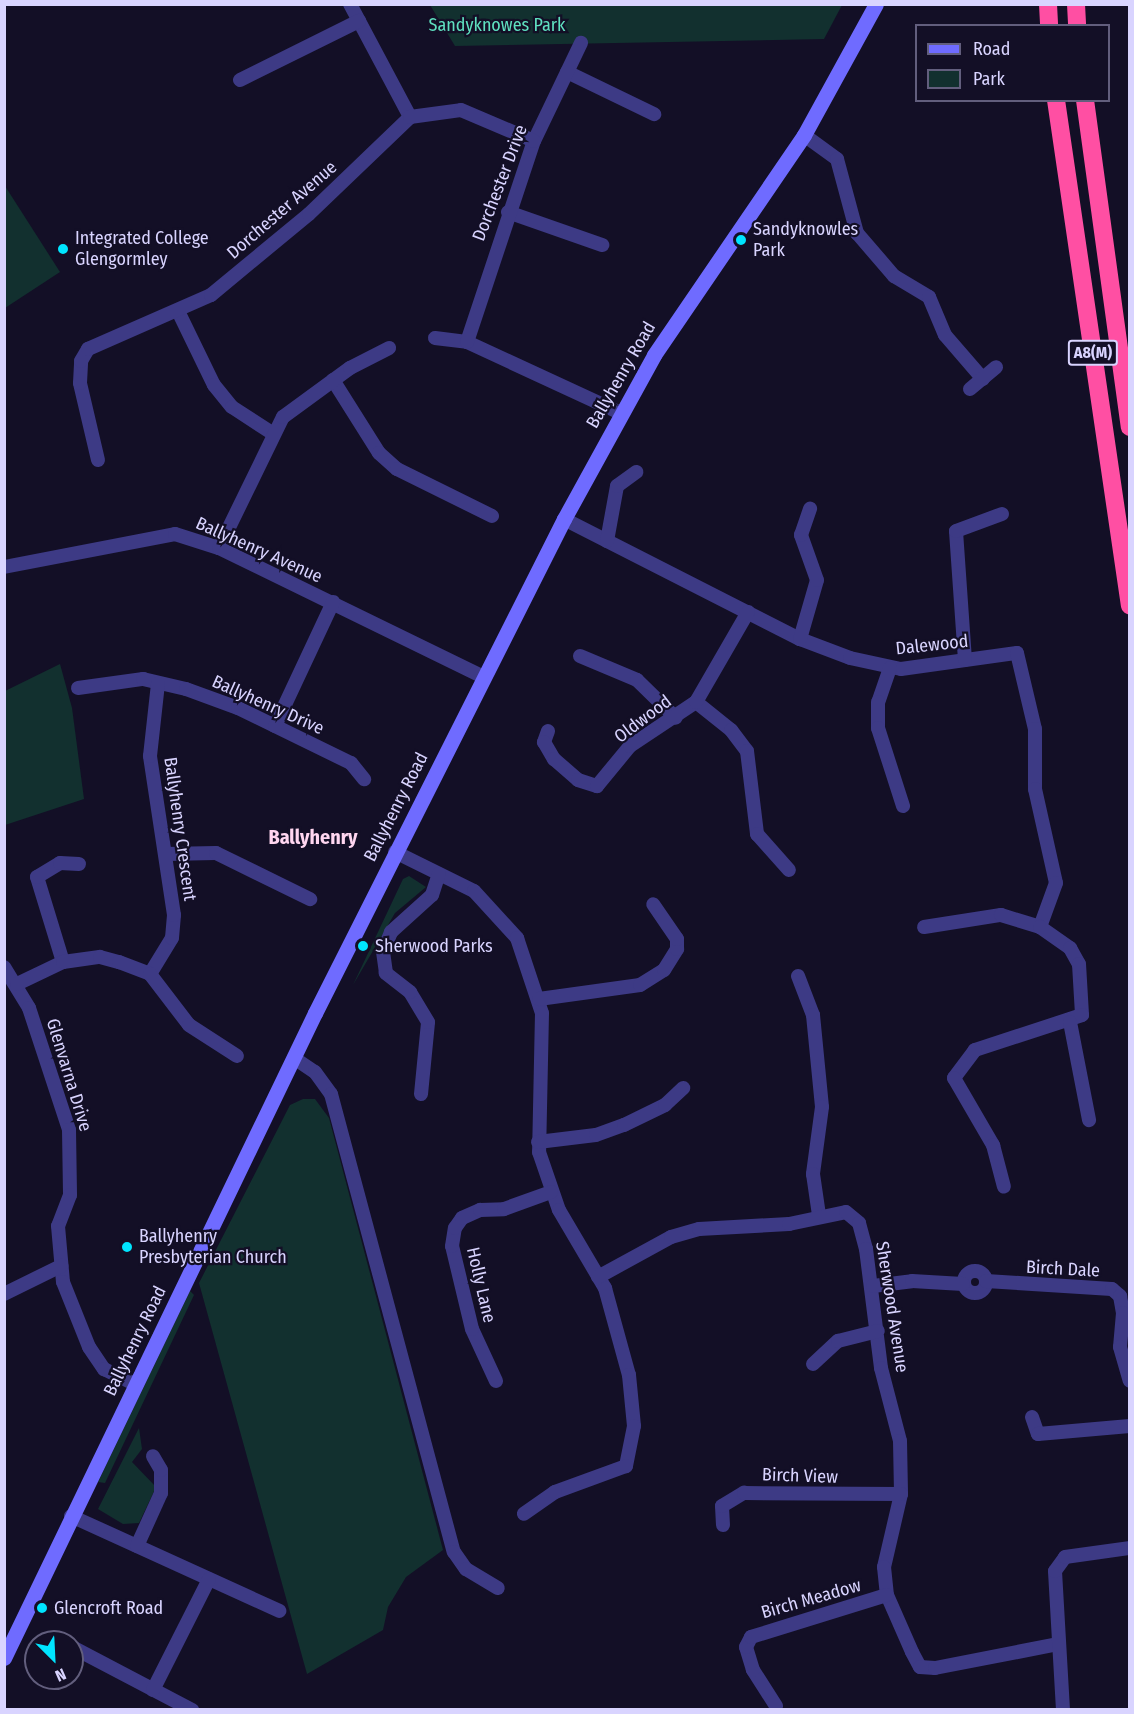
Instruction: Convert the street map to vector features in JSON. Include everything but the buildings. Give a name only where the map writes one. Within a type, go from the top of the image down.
[{"type":"highway","points":[[1048,4],[1049,24]]},
{"type":"highway","points":[[1076,4],[1077,24]]},
{"type":"highway","name":"A8(M)","points":[[1056,102],[1130,606]]},
{"type":"highway","name":"A8(M)","points":[[1085,102],[1130,427]]},
{"type":"main road","name":"Ballyhenry Road","points":[[5,1654],[394,852],[564,519],[621,413],[677,320],[804,135],[876,4]]},
{"type":"street","points":[[350,4],[410,117],[461,110],[534,141]]},
{"type":"street","points":[[240,80],[359,21]]},
{"type":"street","name":"Dorchester Drive","points":[[467,342],[508,212],[534,141],[581,43]]},
{"type":"street","points":[[567,72],[654,114]]},
{"type":"street","name":"Dorchester Avenue","points":[[98,460],[80,383],[81,361],[88,349],[110,336],[178,312],[211,295],[265,252],[410,117]]},
{"type":"street","points":[[804,135],[837,159],[857,233],[894,276],[928,297],[945,335],[983,378]]},
{"type":"street","points":[[508,212],[602,245]]},
{"type":"street","points":[[178,312],[213,385],[232,407],[272,433]]},
{"type":"street","points":[[435,338],[467,342],[621,413]]},
{"type":"street","points":[[219,548],[272,433],[284,417],[333,380],[389,348]]},
{"type":"street","points":[[970,389],[996,367]]},
{"type":"street","points":[[333,380],[380,453],[397,469],[492,516]]},
{"type":"street","points":[[607,541],[617,486],[636,472]]},
{"type":"street","points":[[800,639],[817,580],[801,535],[810,509]]},
{"type":"street","points":[[965,660],[956,531],[1002,514]]},
{"type":"street","name":"Dalewood","points":[[564,519],[800,639],[890,668],[1017,653],[1025,667],[1039,760],[1035,789],[1056,883],[1040,927]]},
{"type":"street","name":"Ballyhenry Avenue","points":[[4,567],[175,534],[219,548],[483,677]]},
{"type":"street","points":[[275,726],[333,602]]},
{"type":"street","name":"Oldwood","points":[[548,731],[544,742],[554,759],[578,780],[597,786],[630,747],[676,718],[696,702],[748,612]]},
{"type":"street","points":[[580,656],[637,680],[676,718]]},
{"type":"street","points":[[890,668],[878,702],[878,728],[903,807]]},
{"type":"street","name":"Ballyhenry Drive","points":[[78,688],[117,680],[158,683],[238,708],[351,763],[364,779]]},
{"type":"street","name":"Ballyhenry Crescent","points":[[150,974],[172,938],[166,854],[150,756],[158,683]]},
{"type":"street","name":"Oldwood","points":[[696,702],[731,730],[747,751],[757,834],[789,870]]},
{"type":"street","points":[[394,852],[474,891],[518,938],[538,999],[538,1142],[552,1192],[598,1277],[629,1375],[631,1452],[626,1466],[555,1492],[524,1514]]},
{"type":"street","points":[[166,854],[216,854],[310,899]]},
{"type":"street","points":[[63,962],[37,877],[60,863],[79,864]]},
{"type":"street","points":[[421,1094],[428,1022],[410,992],[386,973],[383,951],[390,932],[432,895],[439,874]]},
{"type":"street","points":[[538,999],[640,985],[664,970],[677,949],[677,939],[653,904]]},
{"type":"street","points":[[924,927],[1001,915],[1040,927],[1070,948],[1079,964],[1083,1007],[1070,1022],[975,1050],[954,1078],[993,1145],[1004,1186]]},
{"type":"street","points":[[17,984],[63,962],[100,957],[150,974],[189,1026],[237,1056]]},
{"type":"street","name":"Glenvarna Drive","points":[[4,967],[17,984],[69,1130],[73,1165],[70,1195],[58,1226],[61,1266],[89,1347],[104,1369],[135,1384]]},
{"type":"street","points":[[798,976],[813,1016],[822,1107],[813,1174],[819,1215]]},
{"type":"street","points":[[1070,1022],[1089,1120]]},
{"type":"street","points":[[294,1058],[309,1066],[331,1094],[454,1552],[466,1569],[498,1588]]},
{"type":"street","points":[[538,1142],[596,1135],[624,1125],[665,1105],[683,1088]]},
{"type":"street","name":"Holly Lane","points":[[496,1381],[472,1329],[452,1246],[454,1228],[462,1218],[480,1210],[504,1209],[552,1192]]},
{"type":"street","name":"Sherwood Avenue","points":[[598,1277],[671,1237],[699,1229],[789,1224],[819,1215],[846,1212],[859,1223],[873,1286],[881,1368],[900,1441],[901,1494],[884,1567],[887,1595],[920,1667],[1059,1644]]},
{"type":"street","points":[[4,1294],[61,1266]]},
{"type":"street","name":"Birch Dale","points":[[873,1286],[912,1281],[963,1284],[966,1274],[976,1270],[986,1281],[1112,1289],[1120,1296],[1123,1312],[1120,1347],[1130,1381]]},
{"type":"street","points":[[813,1364],[838,1341],[878,1331]]},
{"type":"street","points":[[1032,1417],[1038,1434],[1130,1426]]},
{"type":"street","points":[[137,1546],[161,1493],[161,1470],[153,1456]]},
{"type":"street","name":"Birch View","points":[[723,1524],[722,1506],[744,1493],[901,1494]]},
{"type":"street","points":[[71,1516],[279,1611]]},
{"type":"street","points":[[1063,1710],[1055,1571],[1065,1557],[1130,1548]]},
{"type":"street","points":[[153,1690],[209,1579]]},
{"type":"street","name":"Birch Meadow","points":[[776,1706],[753,1670],[746,1647],[751,1637],[887,1595]]},
{"type":"street","points":[[84,1653],[192,1710]]},
{"type":"green space","name":"Sandyknowes Park","points":[[430,5],[842,5],[824,39],[455,46]]},
{"type":"green space","points":[[5,186],[60,272],[4,308]]},
{"type":"green space","points":[[60,664],[72,708],[84,799],[5,825],[5,691]]},
{"type":"green space","points":[[409,876],[426,887],[395,913],[353,985],[403,879]]},
{"type":"green space","points":[[303,1099],[315,1099],[329,1118],[443,1550],[406,1577],[388,1607],[383,1630],[307,1674],[199,1283],[290,1105]]},
{"type":"green space","points":[[190,1291],[194,1295],[105,1483],[98,1482]]},
{"type":"green space","points":[[139,1428],[142,1449],[132,1462],[156,1487],[139,1523],[123,1524],[98,1509]]},
{"type":"place","name":"Sandyknowles Park","points":[[741,240]]},
{"type":"place","name":"Integrated College Glengormley","points":[[63,249]]},
{"type":"place","name":"Sherwood Parks","points":[[363,946]]},
{"type":"place","name":"Ballyhenry Presbyterian Church","points":[[127,1247]]},
{"type":"place","name":"Glencroft Road","points":[[42,1608]]},
{"type":"district","name":"Ballyhenry","points":[[313,837]]}]
